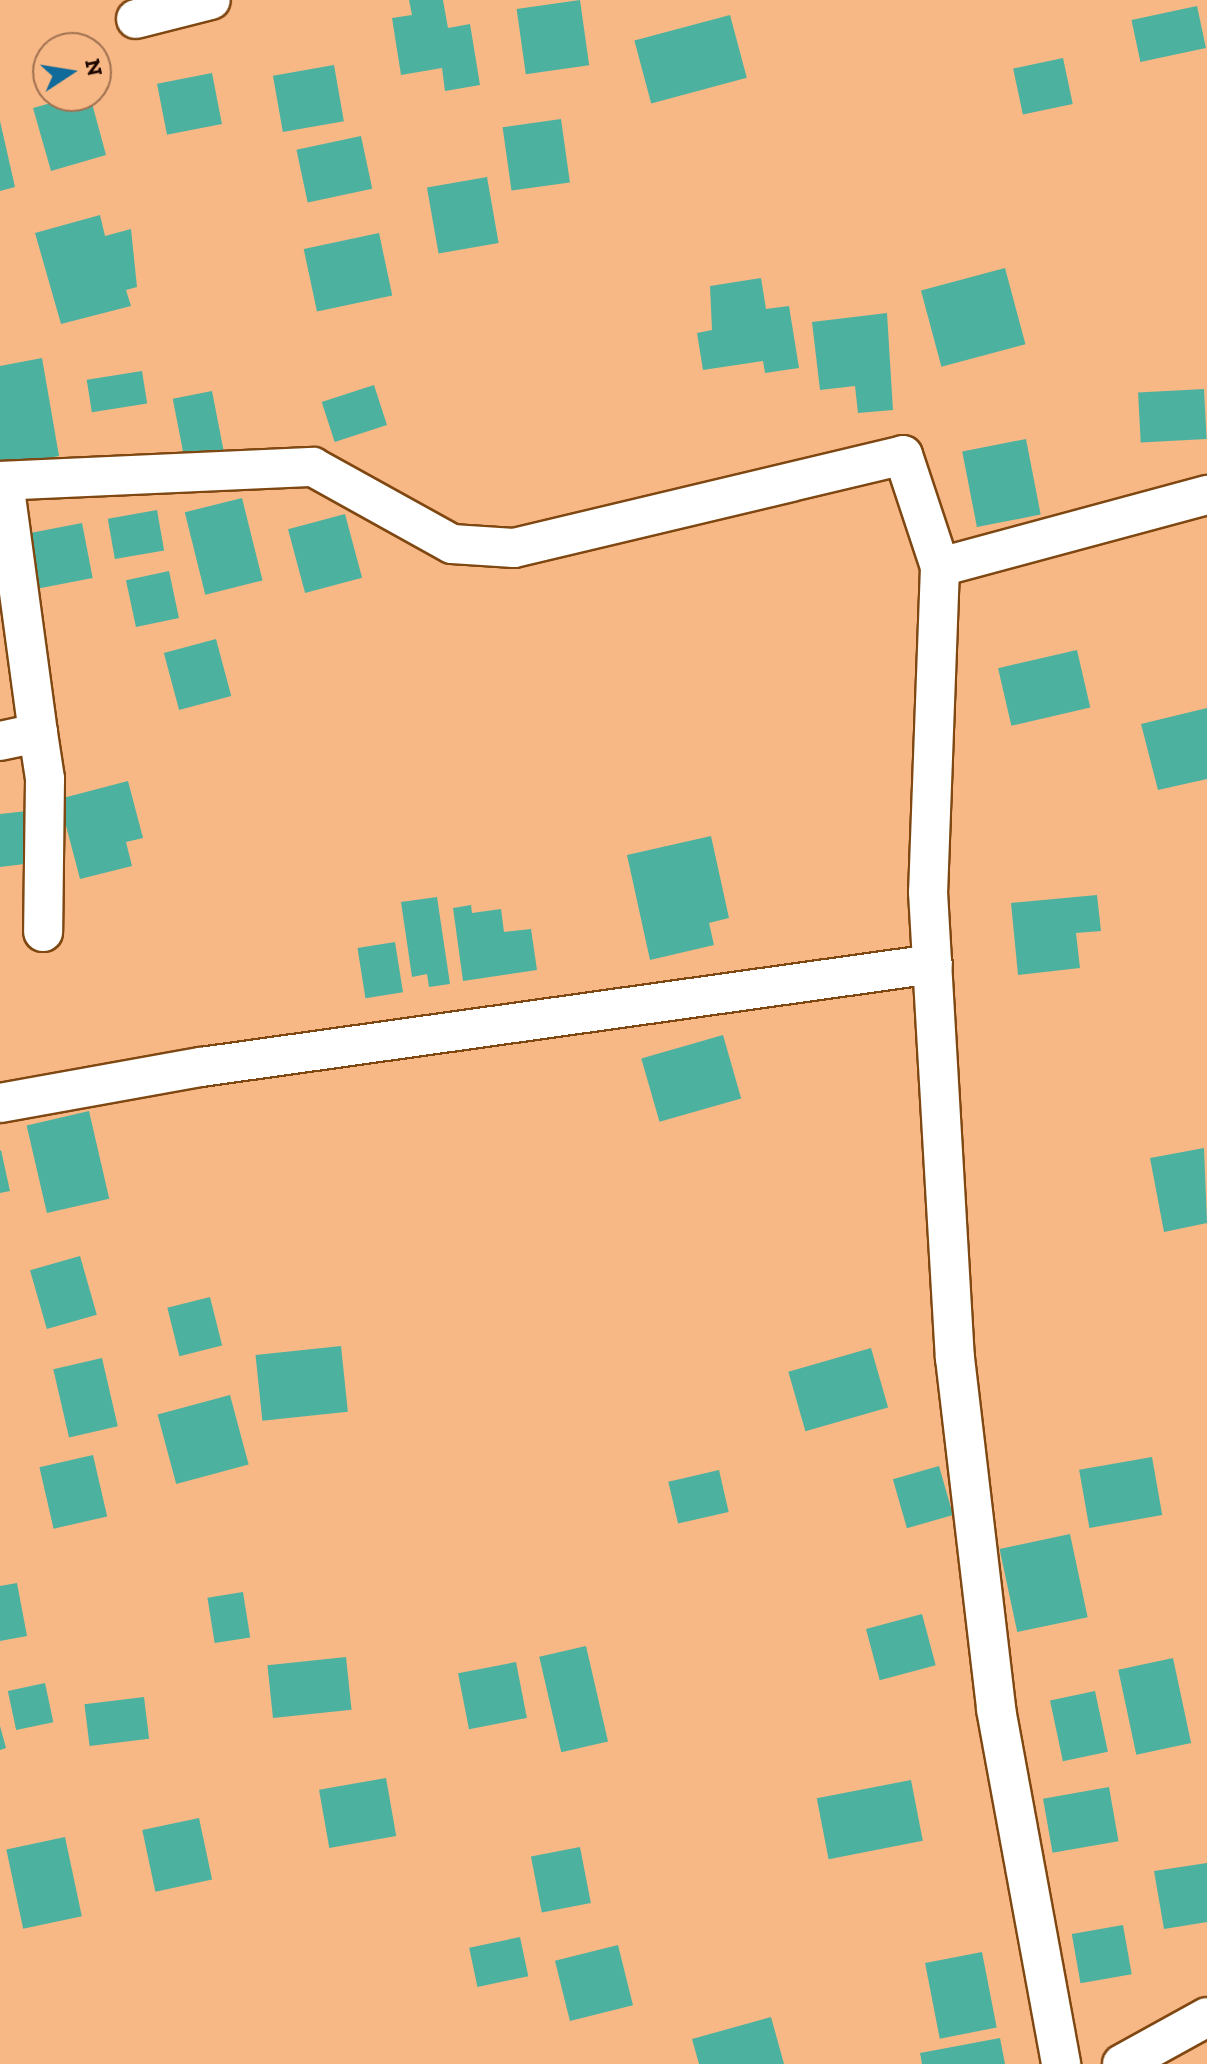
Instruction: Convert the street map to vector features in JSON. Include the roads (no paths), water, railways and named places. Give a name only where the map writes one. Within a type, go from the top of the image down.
[{"type":"street","points":[[136,19],[211,0]]},
{"type":"street","points":[[43,932],[45,779],[2,481],[313,467],[452,544],[514,548],[903,455],[940,567],[928,892],[958,1389],[996,1709],[1061,2064]]},
{"type":"street","points":[[940,567],[1207,495]]},
{"type":"street","points":[[0,741],[38,733]]},
{"type":"street","points":[[0,1103],[201,1067],[933,964]]},
{"type":"street","points":[[1122,2064],[1207,2017]]}]
